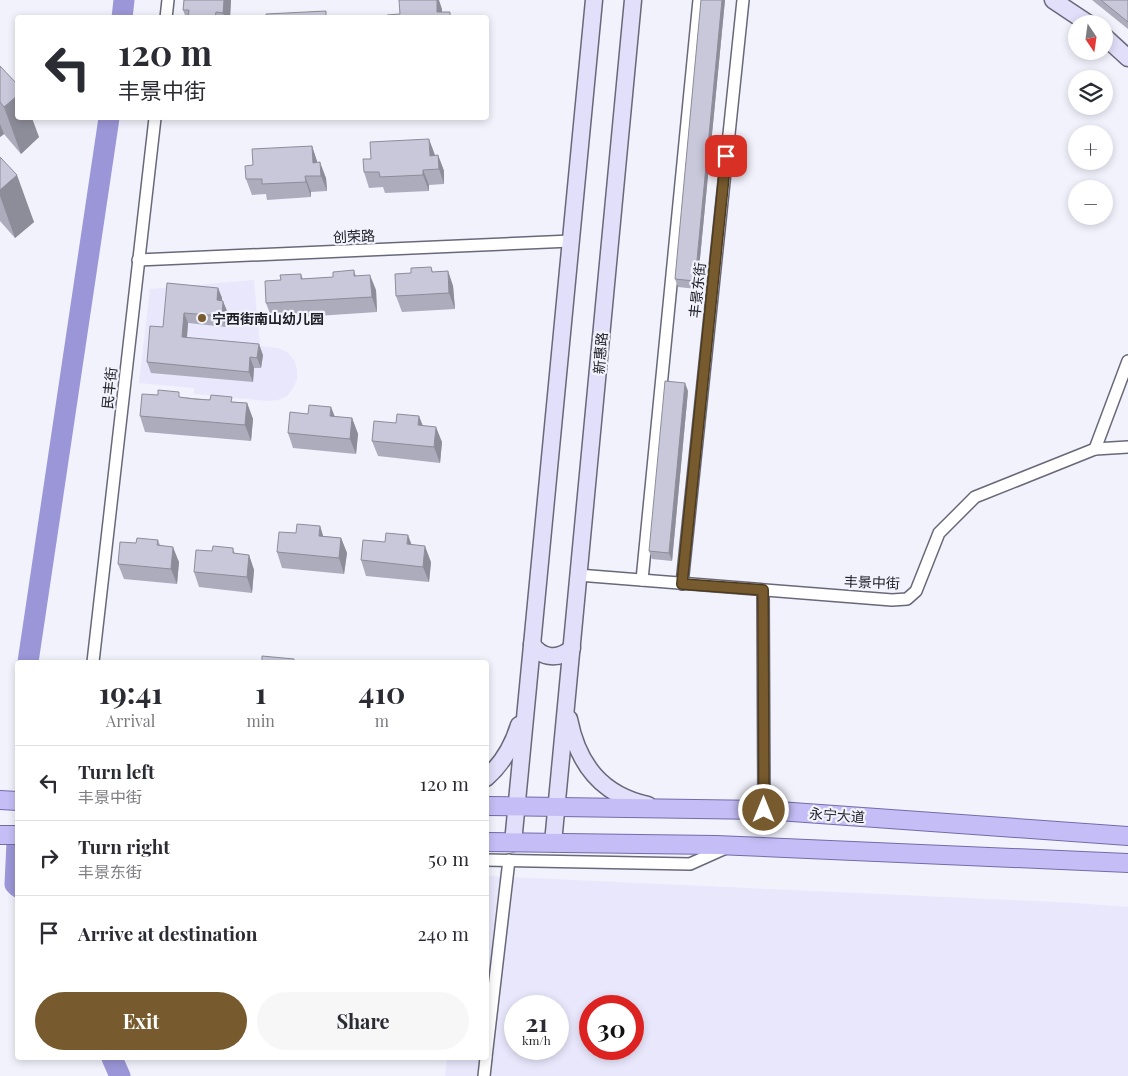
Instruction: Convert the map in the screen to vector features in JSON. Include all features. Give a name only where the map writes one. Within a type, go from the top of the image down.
[{"type":"main road","points":[[513,843],[594,0]]},
{"type":"main road","name":"新惠路","points":[[553,843],[634,0]]},
{"type":"main road","points":[[1053,0],[1076,15]]},
{"type":"main road","points":[[1113,44],[1128,58]]},
{"type":"main road","points":[[532,644],[540,653],[550,656],[562,655],[572,648]]},
{"type":"main road","points":[[489,775],[504,759],[515,738],[527,702]]},
{"type":"main road","points":[[566,705],[578,753],[588,769],[601,783],[617,794],[634,802],[653,806]]},
{"type":"main road","points":[[0,800],[15,801]]},
{"type":"main road","name":"永宁大道","points":[[489,806],[653,806],[764,810],[1128,836]]},
{"type":"main road","points":[[0,835],[15,835]]},
{"type":"main road","points":[[489,842],[732,846],[1128,864]]},
{"type":"street","points":[[166,15],[168,0]]},
{"type":"street","points":[[642,580],[699,0]]},
{"type":"street","name":"丰景东街","points":[[682,584],[743,0]]},
{"type":"street","name":"民丰街","points":[[93,660],[155,120]]},
{"type":"street","name":"创荣路","points":[[138,260],[571,241]]},
{"type":"street","points":[[1095,449],[1128,361]]},
{"type":"street","name":"丰景中街","points":[[578,575],[892,600],[907,598],[916,591],[939,533],[975,497],[1095,449],[1128,447]]},
{"type":"street","points":[[763,590],[764,810]]},
{"type":"street","points":[[489,860],[690,864],[732,846]]},
{"type":"street","points":[[489,1031],[509,860]]},
{"type":"street","points":[[484,1076],[486,1060]]},
{"type":"shaded area","name":"宁西街南山幼儿园","points":[[254,280],[260,346],[278,348],[287,352],[294,360],[297,369],[297,379],[287,396],[278,400],[268,401],[194,394],[194,388],[139,383],[150,289]]},
{"type":"shaded area","points":[[489,876],[1128,907],[1128,1076],[445,1076],[447,1060],[489,1060]]},
{"type":"building","points":[[184,0],[224,0],[223,13],[216,12],[216,15],[188,15],[189,10],[183,10]]},
{"type":"building","points":[[399,0],[437,0],[437,12],[450,12],[450,15],[387,15],[400,14]]},
{"type":"building","points":[[701,0],[722,0],[695,281],[675,279]]},
{"type":"building","points":[[1101,0],[1128,0],[1128,22]]},
{"type":"building","points":[[326,11],[326,15],[266,14]]},
{"type":"building","points":[[0,66],[15,82],[15,98],[4,107],[0,102]]},
{"type":"building","points":[[429,139],[430,156],[438,155],[439,169],[423,170],[423,175],[380,177],[379,172],[364,172],[363,159],[371,159],[370,142]]},
{"type":"building","points":[[312,146],[313,163],[320,162],[321,176],[305,176],[306,182],[262,184],[262,179],[246,179],[245,166],[253,165],[252,149]]},
{"type":"building","points":[[0,157],[17,175],[0,190]]},
{"type":"building","points":[[431,267],[432,272],[448,271],[449,293],[396,296],[395,274],[411,273],[411,268]]},
{"type":"building","points":[[354,270],[354,276],[370,275],[372,297],[266,303],[265,281],[281,280],[280,275],[301,274],[301,279],[333,277],[333,272]]},
{"type":"building","points":[[167,283],[218,288],[217,300],[223,301],[222,316],[184,313],[182,337],[259,344],[257,358],[250,357],[249,372],[147,362],[150,326],[163,327]]},
{"type":"building","points":[[665,381],[685,383],[669,553],[649,551]]},
{"type":"building","points":[[158,390],[179,392],[179,397],[210,400],[211,395],[232,397],[231,402],[247,403],[245,425],[140,416],[142,394],[158,395]]},
{"type":"building","points":[[309,405],[331,407],[330,416],[352,418],[350,439],[288,433],[290,412],[308,414]]},
{"type":"building","points":[[397,414],[419,416],[418,425],[436,427],[434,447],[372,441],[374,421],[396,423]]},
{"type":"building","points":[[297,524],[320,526],[319,536],[341,538],[339,558],[277,552],[279,532],[296,533]]},
{"type":"building","points":[[386,533],[408,535],[407,544],[425,546],[423,567],[361,560],[363,540],[385,542]]},
{"type":"building","points":[[137,538],[158,540],[157,545],[173,547],[171,569],[118,564],[120,542],[136,543]]},
{"type":"building","points":[[213,546],[233,548],[233,553],[249,555],[247,577],[194,572],[196,550],[212,551]]},
{"type":"building","points":[[262,656],[294,659],[294,660],[262,660]]},
{"type":"waterway","points":[[122,15],[124,0]]},
{"type":"waterway","points":[[28,660],[109,120]]},
{"type":"waterway","points":[[113,1060],[120,1076]]},
{"type":"place","name":"宁西街南山幼儿园","points":[[202,318]]},
{"type":"route","points":[[726,156],[682,584],[763,590],[764,810]]}]
